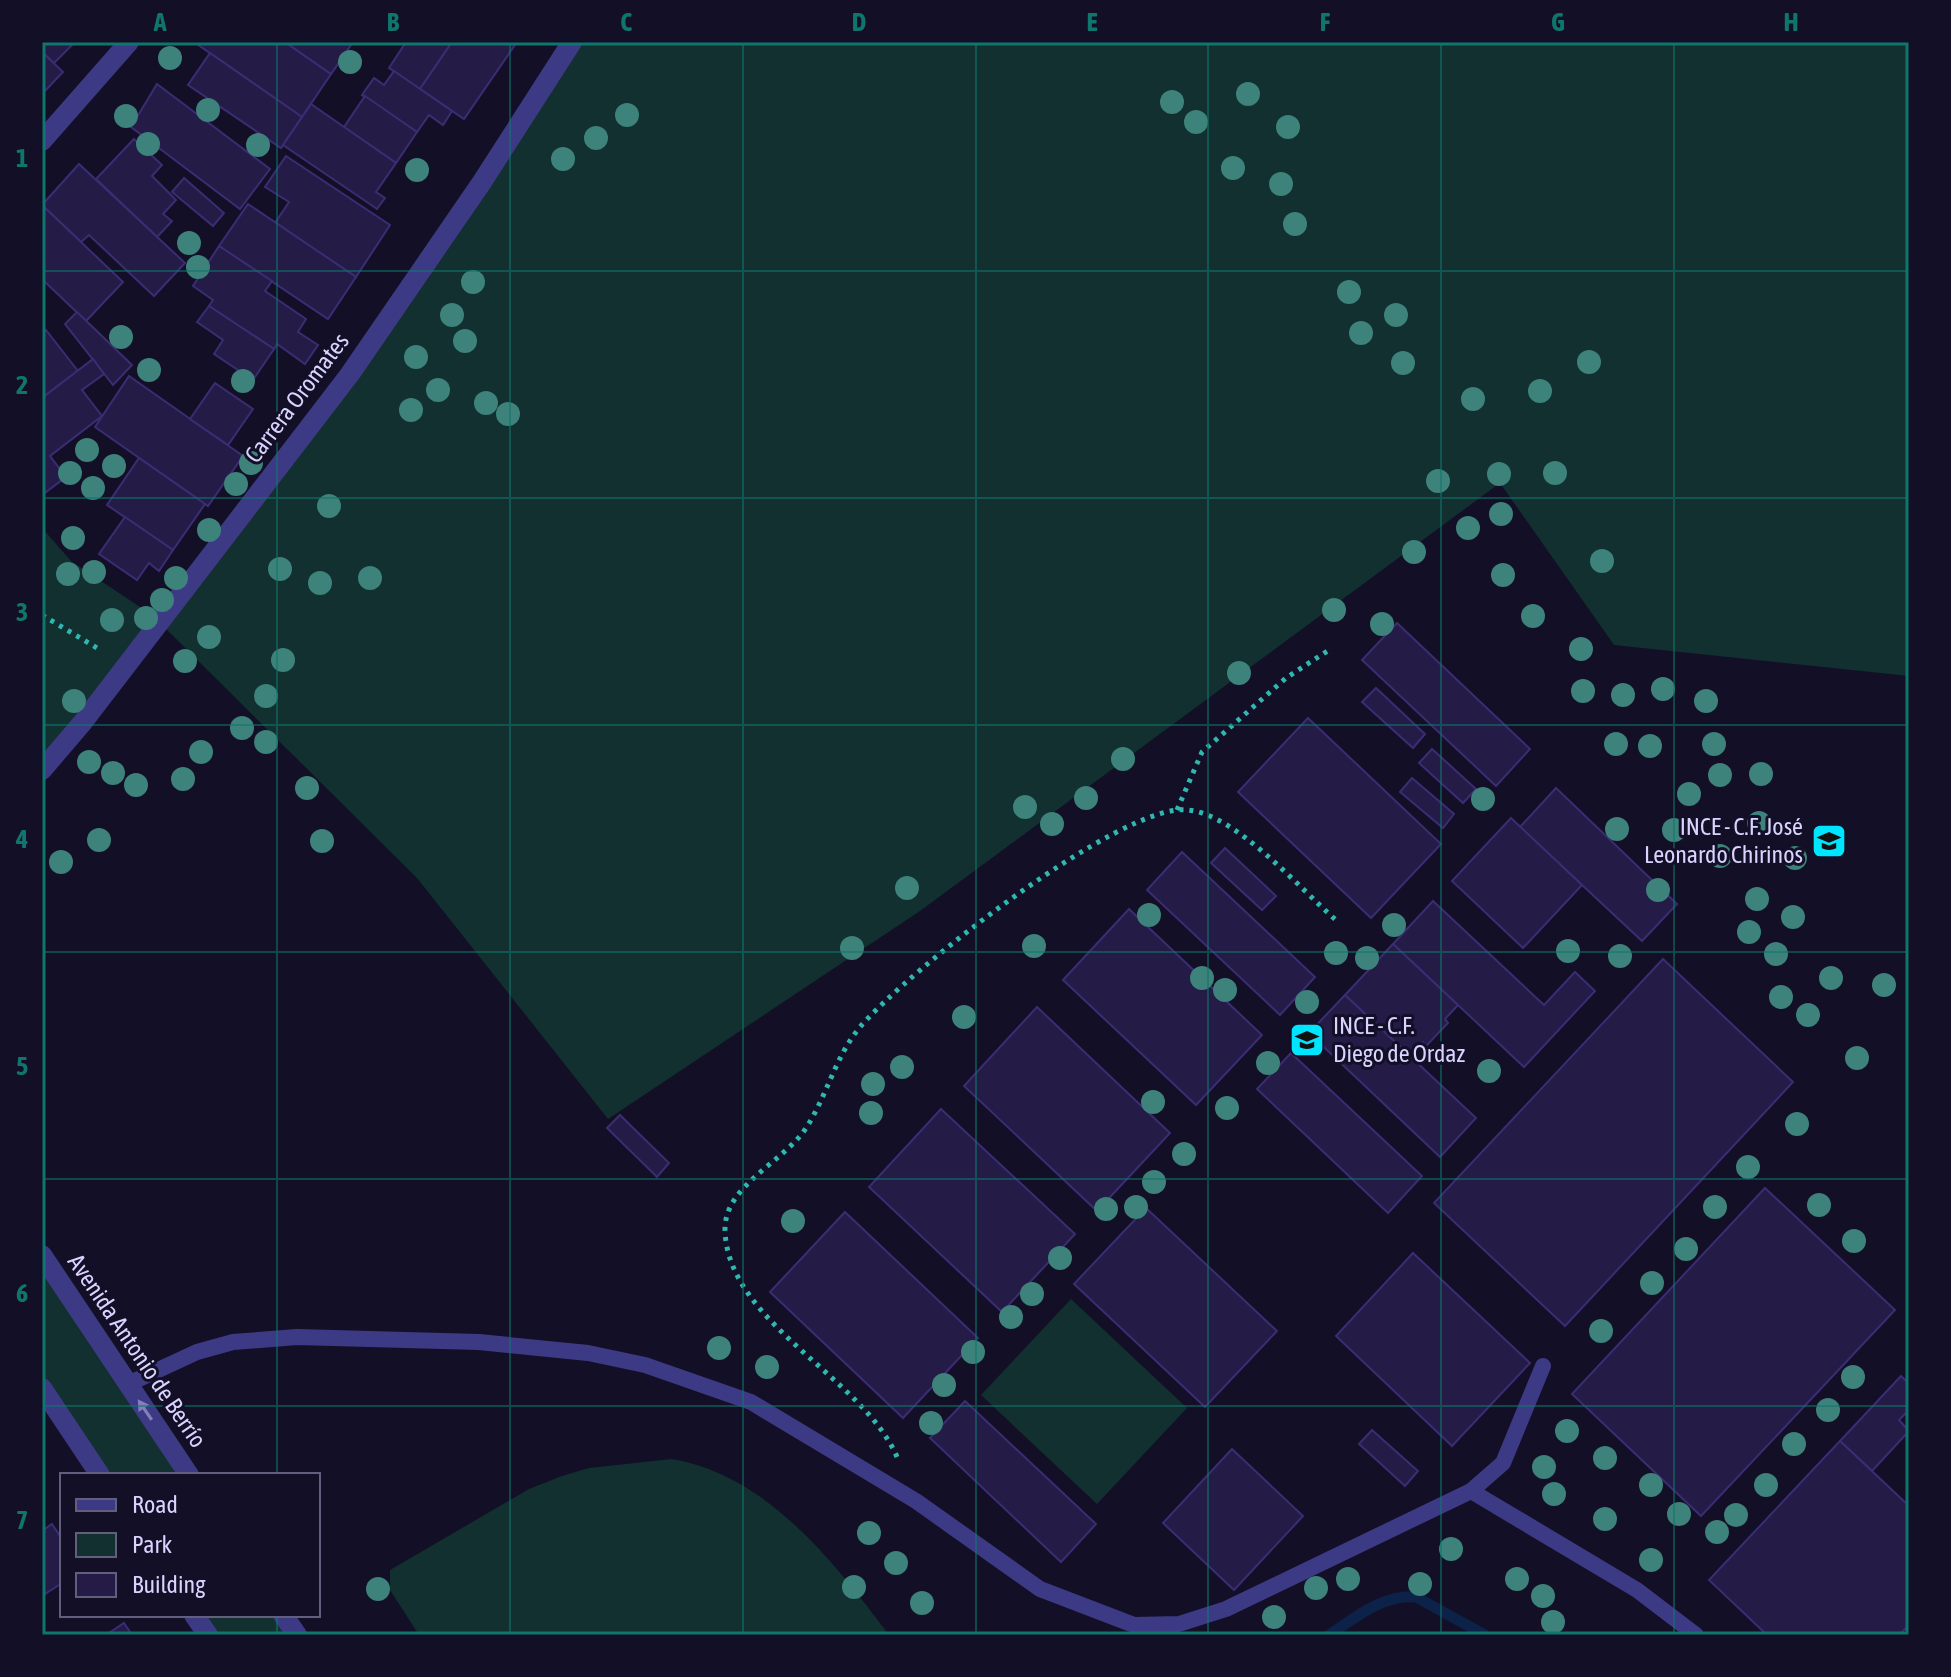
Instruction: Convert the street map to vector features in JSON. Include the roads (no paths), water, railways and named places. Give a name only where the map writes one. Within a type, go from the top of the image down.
[{"type":"street","points":[[42,141],[129,42]]},
{"type":"street","name":"Carrera Oromates","points":[[42,770],[127,665],[350,374],[482,182],[572,42]]},
{"type":"street","name":"Avenida Antonio de Berrío","points":[[42,1255],[188,1473]]},
{"type":"street","points":[[42,1388],[99,1473]]},
{"type":"street","points":[[195,1617],[208,1635]]},
{"type":"street","points":[[284,1617],[297,1635]]},
{"type":"lane","points":[[128,1384],[197,1352],[221,1345],[297,1337],[479,1342],[588,1353],[645,1365],[751,1402],[916,1501],[1040,1589],[1134,1625],[1179,1624],[1226,1609],[1471,1491],[1489,1479],[1503,1463],[1543,1366]]},
{"type":"lane","points":[[1471,1491],[1637,1590],[1696,1635]]},
{"type":"waterway","points":[[1329,1635],[1381,1603],[1404,1597],[1416,1597],[1485,1635]]},
{"type":"place","name":"INCE - C.F. José Leonardo Chirinos","points":[[1829,841]]},
{"type":"place","name":"INCE - C.F. Diego de Ordaz","points":[[1307,1040]]}]
